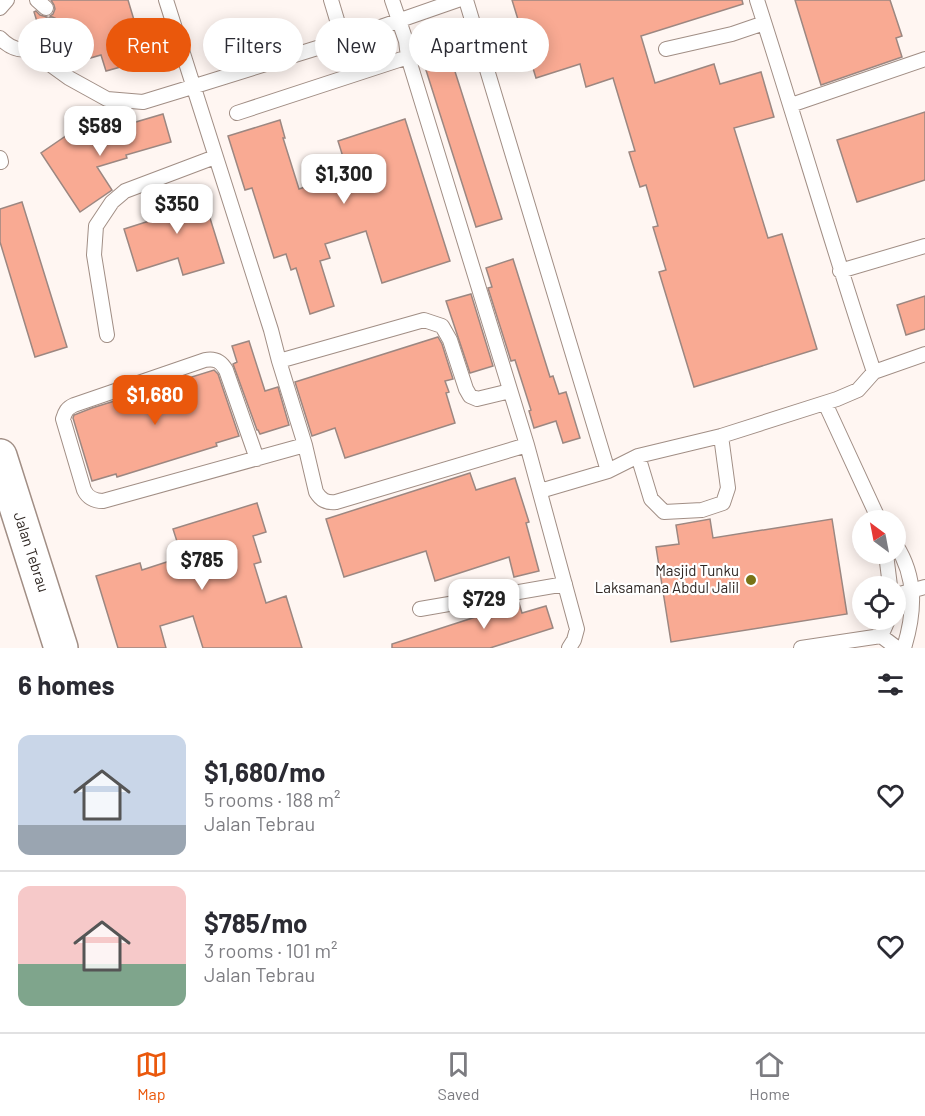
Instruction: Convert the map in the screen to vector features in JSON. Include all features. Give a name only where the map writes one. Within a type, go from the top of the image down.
[{"type":"highway","name":"Jalan Tebrau","points":[[0,456],[61,648]]},
{"type":"lane","points":[[0,8],[7,0]]},
{"type":"lane","points":[[166,0],[271,330],[305,445],[316,492],[324,501],[330,502],[366,494],[527,445]]},
{"type":"lane","points":[[331,0],[337,18]]},
{"type":"lane","points":[[393,0],[406,41],[408,57],[540,491],[577,629],[574,640],[568,648]]},
{"type":"lane","points":[[398,20],[458,0]]},
{"type":"lane","points":[[466,0],[608,471]]},
{"type":"lane","points":[[757,0],[840,271],[874,372]]},
{"type":"lane","points":[[666,49],[732,34],[764,23]]},
{"type":"lane","points":[[0,38],[9,46],[18,49]]},
{"type":"lane","points":[[61,72],[107,99],[143,102],[315,48]]},
{"type":"lane","points":[[237,113],[408,57]]},
{"type":"lane","points":[[791,105],[925,59]]},
{"type":"lane","points":[[107,334],[94,255],[96,226],[112,202],[125,191],[215,158]]},
{"type":"lane","points":[[840,271],[925,246]]},
{"type":"lane","points":[[279,361],[424,320],[441,326],[450,340],[470,396],[477,399],[510,391]]},
{"type":"lane","points":[[540,491],[608,471],[638,456],[721,436],[825,403],[858,390],[874,372],[925,354]]},
{"type":"lane","points":[[257,459],[226,370],[218,360],[205,360],[74,405],[64,413],[63,419],[84,490],[91,499],[97,501],[103,501],[257,459],[305,445]]},
{"type":"lane","points":[[825,403],[874,510]]},
{"type":"lane","points":[[638,456],[651,499],[664,512],[702,510],[723,503],[728,488],[721,436]]},
{"type":"lane","points":[[904,648],[919,589],[905,564]]},
{"type":"lane","points":[[420,609],[565,584]]},
{"type":"lane","points":[[881,636],[884,630]]},
{"type":"lane","points":[[801,648],[881,636],[897,648]]},
{"type":"building","points":[[51,0],[128,0],[133,18],[106,18],[106,71],[101,55],[94,57],[94,18],[55,18],[50,16],[55,9]]},
{"type":"building","points":[[512,0],[742,0],[743,4],[641,36],[655,83],[714,64],[720,84],[761,72],[774,117],[734,128],[768,238],[782,234],[817,349],[694,387],[659,272],[666,270],[653,227],[658,226],[646,185],[640,187],[629,152],[635,151],[613,78],[586,87],[580,64],[536,78],[534,72],[549,72],[549,18],[518,18]]},
{"type":"building","points":[[795,0],[890,0],[902,36],[896,38],[902,57],[821,85]]},
{"type":"building","points":[[36,11],[47,17],[36,18],[34,12]]},
{"type":"building","points":[[427,72],[455,72],[502,219],[476,227]]},
{"type":"building","points":[[925,112],[925,180],[857,202],[837,140]]},
{"type":"building","points":[[163,114],[171,142],[126,155],[127,158],[97,167],[112,190],[80,212],[41,153],[73,131],[78,139]]},
{"type":"building","points":[[405,119],[450,261],[382,283],[366,231],[325,244],[330,258],[320,261],[334,306],[310,314],[296,268],[291,270],[286,254],[274,258],[252,188],[245,190],[228,136],[280,120],[285,138],[283,138],[299,189],[348,173],[338,141]]},
{"type":"building","points":[[200,186],[224,263],[183,275],[178,258],[137,271],[124,229],[165,216],[160,199]]},
{"type":"building","points":[[22,202],[67,347],[35,357],[0,242],[0,209]]},
{"type":"building","points":[[513,259],[550,377],[553,376],[559,394],[566,392],[580,438],[563,443],[556,421],[534,428],[529,411],[531,410],[515,360],[511,361],[488,288],[492,287],[486,268]]},
{"type":"building","points":[[471,294],[493,366],[470,373],[446,301]]},
{"type":"building","points":[[925,296],[925,329],[906,335],[897,305]]},
{"type":"building","points":[[438,337],[453,379],[445,381],[449,392],[446,393],[455,423],[345,458],[335,428],[312,436],[295,382]]},
{"type":"building","points":[[249,341],[265,391],[278,387],[289,425],[260,434],[233,364],[237,362],[232,346]]},
{"type":"building","points":[[214,370],[218,374],[239,436],[216,443],[217,446],[117,477],[116,474],[92,481],[74,415]]},
{"type":"building","points":[[470,473],[476,490],[515,478],[529,522],[526,523],[539,571],[514,577],[509,557],[435,581],[426,551],[344,577],[326,519]]},
{"type":"building","points":[[257,503],[266,532],[253,536],[261,562],[254,564],[266,603],[286,596],[302,648],[203,648],[193,616],[160,626],[166,648],[118,648],[96,576],[140,563],[142,570],[182,557],[173,529]]},
{"type":"building","name":"Masjid Tunku Laksamana Abdul Jalil","points":[[710,519],[713,538],[832,519],[847,614],[671,642],[656,547],[679,544],[676,525]]},
{"type":"building","points":[[519,603],[522,613],[546,606],[553,628],[490,648],[392,648],[392,644]]},
{"type":"place","name":"Masjid Tunku Laksamana Abdul Jalil","points":[[751,580]]}]
